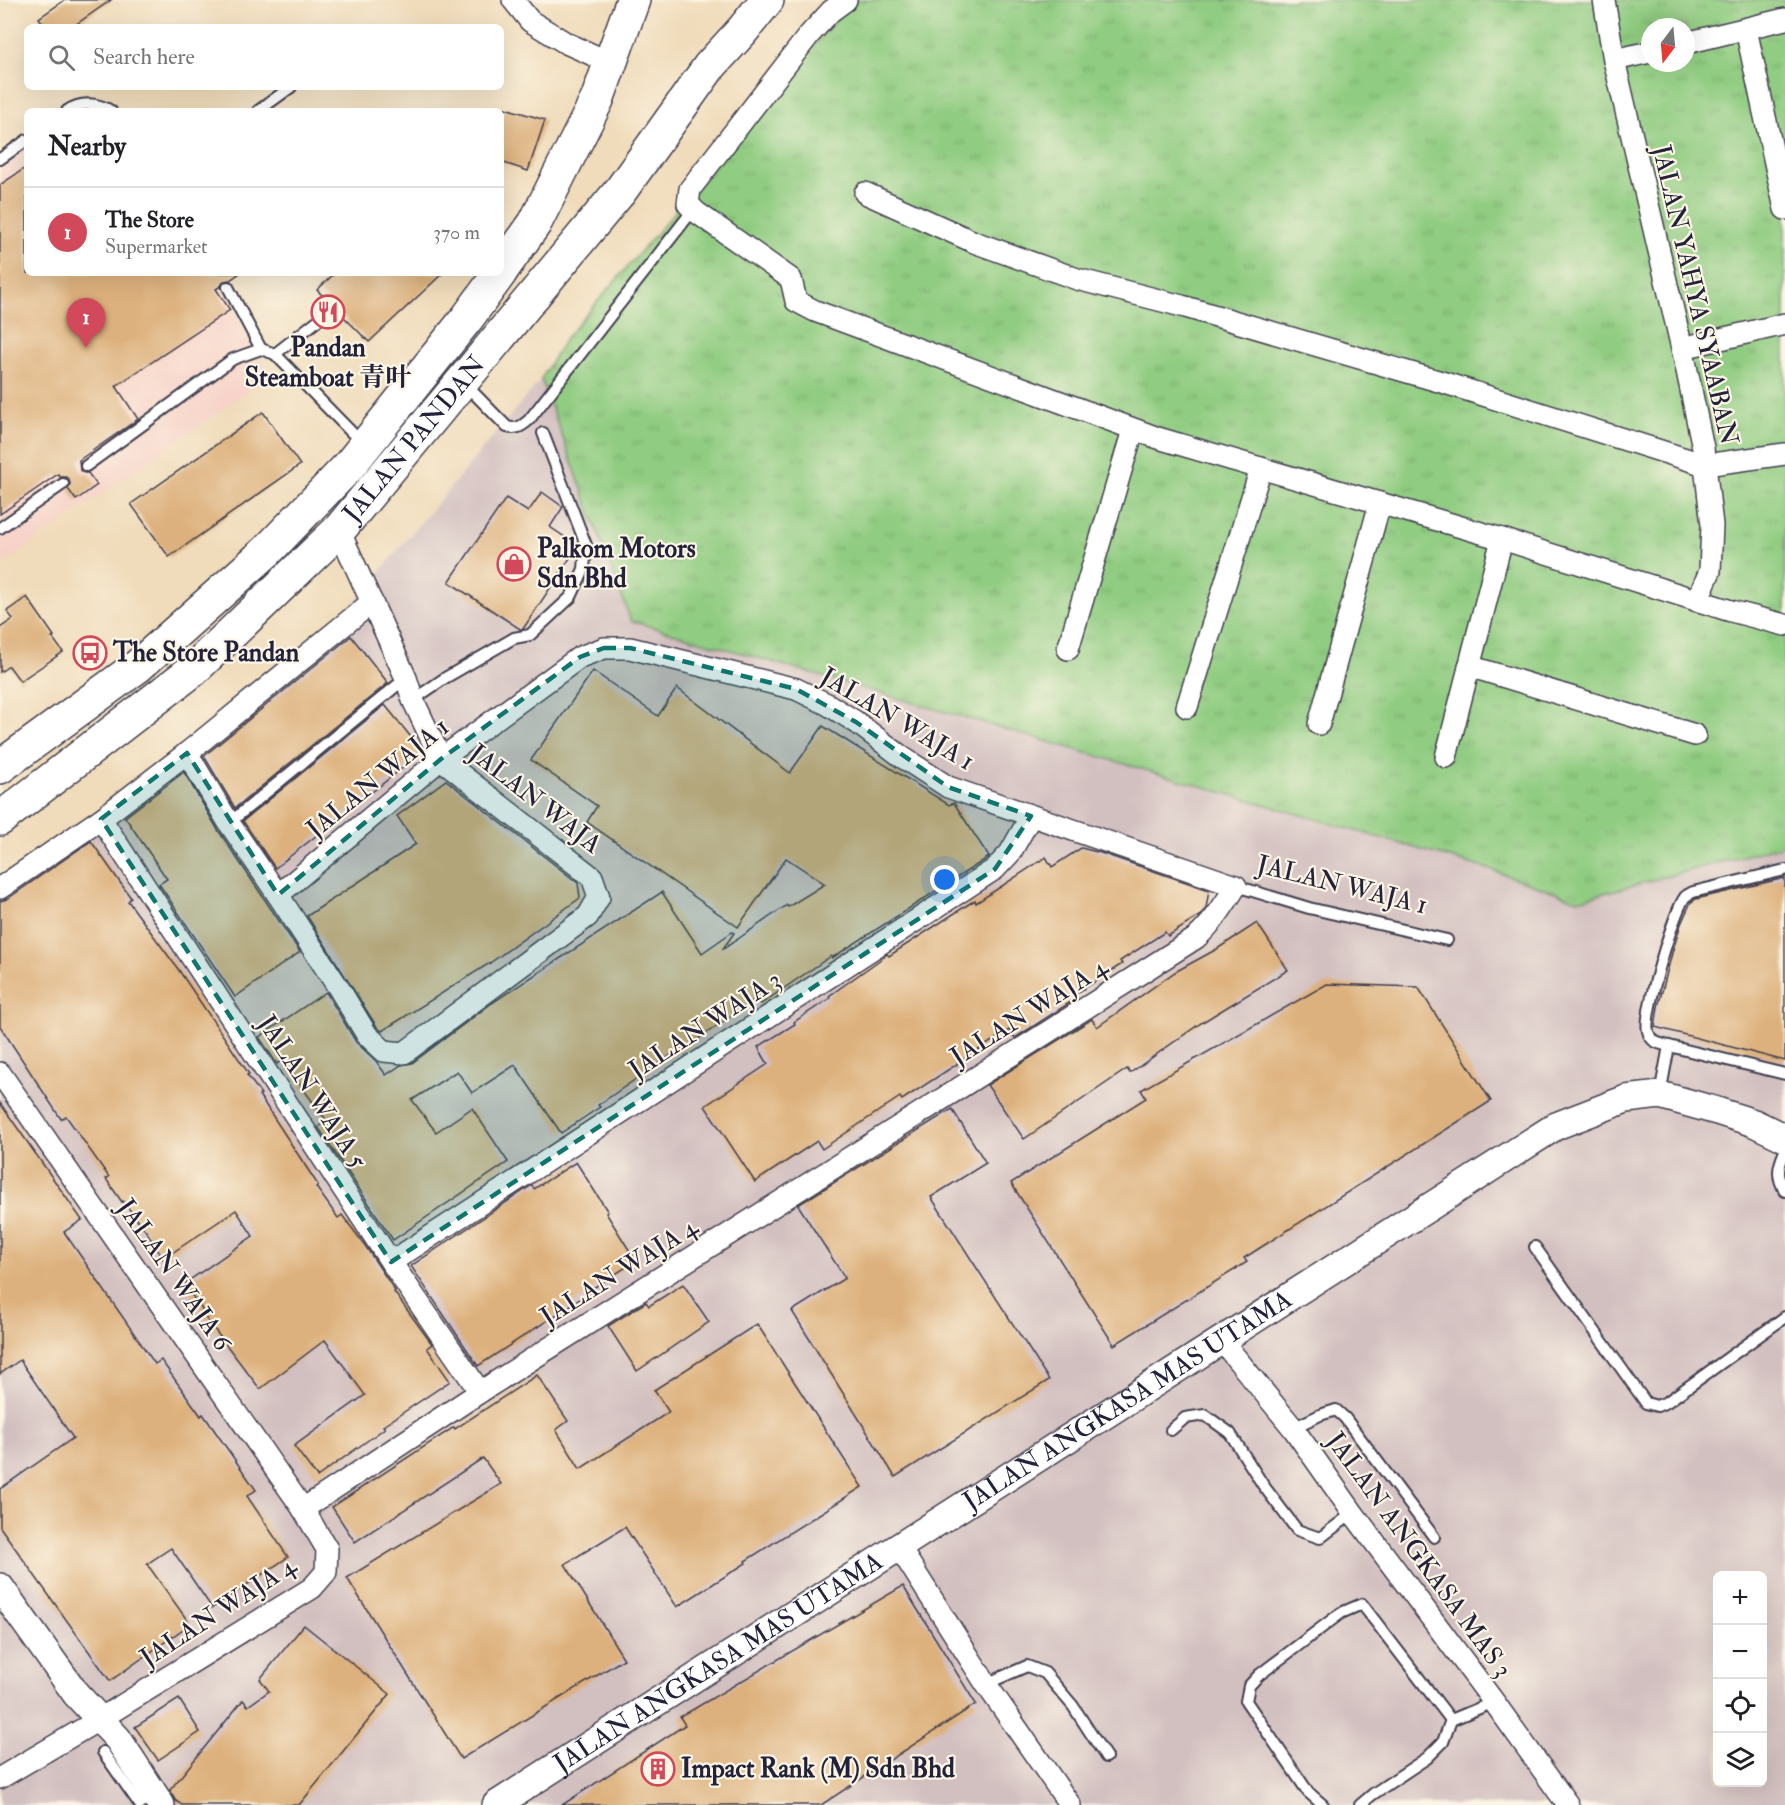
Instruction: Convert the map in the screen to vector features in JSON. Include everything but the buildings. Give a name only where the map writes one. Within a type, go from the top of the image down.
[{"type":"highway","name":"JALAN PANDAN","points":[[504,266],[535,223],[597,100],[633,0]]},
{"type":"highway","points":[[709,67],[750,0]]},
{"type":"highway","name":"JALAN PANDAN","points":[[0,819],[193,670],[339,530],[621,190],[709,67],[767,0]]},
{"type":"highway","name":"JALAN PANDAN","points":[[0,767],[138,666],[267,551],[348,467],[468,317],[497,276]]},
{"type":"street","points":[[513,0],[530,21],[566,43],[611,63]]},
{"type":"street","points":[[846,0],[831,11],[809,35],[690,189],[688,204],[693,210],[791,279],[796,301],[815,312],[1133,430],[1502,539],[1697,601],[1785,625]]},
{"type":"street","name":"JALAN YAHYA SYAABAN","points":[[1604,0],[1614,60],[1682,348],[1703,448],[1712,525],[1710,571],[1697,601]]},
{"type":"street","points":[[1695,41],[1785,19]]},
{"type":"street","points":[[1746,28],[1785,208]]},
{"type":"street","points":[[1614,60],[1641,54]]},
{"type":"street","points":[[865,193],[974,242],[1077,279],[1182,306],[1445,383],[1705,465],[1785,453]]},
{"type":"street","points":[[1682,348],[1785,324]]},
{"type":"street","points":[[1068,649],[1133,430]]},
{"type":"street","points":[[1187,707],[1261,468]]},
{"type":"street","points":[[1319,724],[1380,503]]},
{"type":"street","name":"JALAN WAJA","points":[[278,895],[367,1035],[384,1051],[404,1053],[588,916],[599,897],[592,877],[441,759],[339,530]]},
{"type":"street","points":[[1446,757],[1502,539]]},
{"type":"street","points":[[0,888],[101,819],[187,753],[372,602]]},
{"type":"street","name":"JALAN WAJA 1","points":[[278,895],[441,759],[580,657],[604,648],[630,648],[796,689],[856,722],[902,757],[948,787],[1236,886]]},
{"type":"street","points":[[1469,666],[1695,735]]},
{"type":"street","points":[[187,753],[229,823],[278,895]]},
{"type":"street","name":"JALAN WAJA 3","points":[[391,1262],[995,869],[1010,853],[1031,816]]},
{"type":"street","name":"JALAN WAJA 5","points":[[101,819],[391,1262],[480,1392]]},
{"type":"street","name":"JALAN WAJA 4","points":[[0,1778],[312,1588],[326,1572],[327,1549],[303,1509],[480,1392],[1196,938],[1217,916],[1236,886]]},
{"type":"street","name":"JALAN WAJA 6","points":[[0,1073],[303,1509]]},
{"type":"street","name":"JALAN ANGKASA MAS UTAMA","points":[[496,1805],[1556,1126],[1626,1099],[1660,1095],[1754,1123],[1785,1138]]},
{"type":"street","name":"JALAN ANGKASA MAS 3","points":[[1222,1341],[1293,1428],[1568,1805]]},
{"type":"street","points":[[899,1547],[986,1684],[1070,1805]]},
{"type":"street","points":[[0,1587],[76,1694],[118,1739],[161,1805]]},
{"type":"lane","points":[[262,108],[287,90]]},
{"type":"lane","points":[[72,108],[100,104],[106,108]]},
{"type":"lane","points":[[0,159],[24,142]]},
{"type":"lane","points":[[463,381],[507,427],[515,429],[521,427],[591,342],[693,210]]},
{"type":"lane","points":[[228,287],[261,349]]},
{"type":"lane","points":[[275,354],[317,321]]},
{"type":"lane","points":[[86,466],[233,359],[261,349],[275,354],[364,446]]},
{"type":"lane","points":[[413,700],[445,678],[514,638],[530,635],[571,597],[585,568],[586,545],[543,433]]},
{"type":"lane","points":[[0,528],[63,484]]},
{"type":"lane","points":[[229,823],[406,678]]},
{"type":"lane","points":[[1785,870],[1692,892],[1685,896],[1676,915],[1650,999],[1647,1029],[1650,1037],[1656,1042],[1785,1074]]},
{"type":"lane","name":"JALAN WAJA 1","points":[[1236,886],[1309,908],[1447,940]]},
{"type":"lane","points":[[1660,1095],[1669,1046]]},
{"type":"lane","points":[[1785,1151],[1780,1163],[1779,1180],[1785,1191]]},
{"type":"lane","points":[[1535,1247],[1646,1403],[1658,1406],[1667,1402],[1785,1317]]},
{"type":"lane","points":[[1293,1428],[1336,1410],[1345,1418],[1434,1537]]},
{"type":"lane","points":[[1171,1430],[1185,1418],[1205,1415],[1230,1433],[1263,1485],[1297,1530],[1320,1538],[1353,1513]]},
{"type":"lane","points":[[1323,1805],[1308,1792],[1246,1701],[1249,1686],[1259,1675],[1341,1613],[1362,1604],[1451,1720]]},
{"type":"lane","points":[[986,1684],[1027,1666],[1045,1673],[1073,1706],[1106,1757]]},
{"type":"lane","points":[[1360,1805],[1427,1758],[1443,1742],[1451,1720],[1494,1702]]},
{"type":"lane","points":[[103,1752],[140,1805]]},
{"type":"highlighted area","points":[[604,648],[630,648],[796,689],[856,722],[948,787],[1031,816],[995,869],[391,1262],[101,819],[187,753],[278,895],[441,759],[580,657]]},
{"type":"shaded area","points":[[24,147],[24,276],[216,276],[271,375],[0,566],[0,165]]},
{"type":"shaded area","points":[[541,379],[631,621],[1488,869],[1578,900],[1785,845],[1785,1805],[0,1805],[0,882],[151,774],[347,611]]},
{"type":"green space","points":[[855,0],[1785,0],[1785,845],[1578,900],[1488,869],[631,621],[541,379],[565,339],[706,176],[841,13]]},
{"type":"place","name":"Pandan Steamboat 青叶","points":[[328,312]]},
{"type":"place","name":"The Store","points":[[86,348]]},
{"type":"place","name":"Palkom Motors Sdn Bhd","points":[[514,564]]},
{"type":"place","name":"The Store Pandan","points":[[90,653]]},
{"type":"place","name":"Impact Rank (M) Sdn Bhd","points":[[658,1769]]}]
